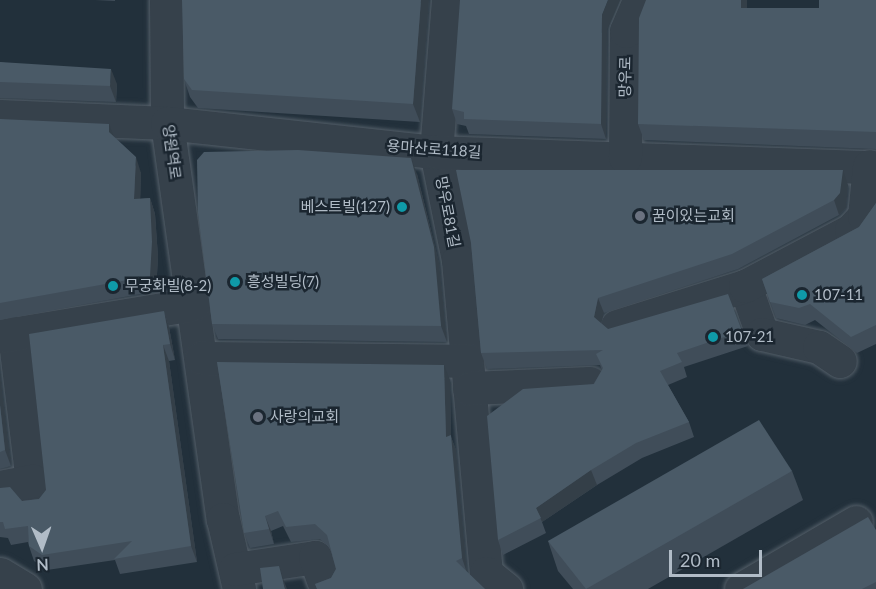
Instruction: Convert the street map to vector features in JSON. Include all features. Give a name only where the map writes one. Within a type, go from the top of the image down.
[{"type":"street","name":"양원역로","points":[[165,0],[167,123],[201,358],[237,579]]},
{"type":"street","name":"망우로81길","points":[[448,0],[436,152],[458,260],[486,573],[506,589]]},
{"type":"street","name":"망우로","points":[[625,157],[626,31],[639,0]]},
{"type":"street","name":"용마산로118길","points":[[0,116],[167,123],[436,152],[873,166],[864,216],[851,230],[745,286],[617,326]]},
{"type":"street","points":[[745,286],[762,334],[819,347],[840,361]]},
{"type":"street","points":[[0,487],[33,490],[7,334],[194,304]]},
{"type":"street","points":[[201,358],[590,383]]},
{"type":"street","points":[[741,589],[856,522]]},
{"type":"street","points":[[237,579],[315,557],[323,580]]},
{"type":"street","points":[[0,574],[25,589]]},
{"type":"building","points":[[182,0],[421,0],[413,104],[192,90],[184,79]]},
{"type":"building","points":[[460,0],[608,0],[602,15],[601,124],[464,119],[464,112],[452,109]]},
{"type":"building","points":[[646,0],[741,0],[741,8],[819,8],[819,0],[876,0],[876,132],[638,124],[639,18]]},
{"type":"building","points":[[0,62],[111,69],[110,86],[0,82]]},
{"type":"building","points":[[0,119],[109,124],[109,132],[136,157],[134,199],[150,198],[152,242],[150,276],[0,303]]},
{"type":"building","points":[[298,150],[411,158],[434,247],[441,326],[212,324],[198,213],[197,160],[204,152]]},
{"type":"building","points":[[456,170],[843,170],[840,193],[834,200],[732,254],[598,298],[594,317],[608,329],[728,294],[742,331],[677,353],[682,362],[660,371],[689,422],[636,443],[591,470],[536,508],[541,518],[498,540],[487,416],[523,389],[594,384],[603,368],[596,354],[603,350],[481,353],[471,243]]},
{"type":"building","points":[[876,203],[876,325],[851,337],[810,304],[799,308],[770,302],[762,279],[859,227]]},
{"type":"building","points":[[164,311],[170,344],[163,345],[191,546],[114,559],[132,541],[42,555],[29,546],[28,526],[5,529],[3,522],[0,522],[0,488],[10,487],[22,501],[39,499],[46,490],[29,334]]},
{"type":"building","points":[[217,362],[444,365],[446,437],[451,435],[462,558],[456,561],[485,589],[317,589],[315,584],[331,578],[336,569],[327,535],[315,524],[286,527],[278,511],[265,516],[269,529],[244,533]]},
{"type":"building","points":[[0,405],[5,450],[0,452]]},
{"type":"building","points":[[759,420],[792,471],[586,589],[548,541]]},
{"type":"building","points":[[868,517],[876,530],[876,582],[862,589],[743,589]]},
{"type":"building","points":[[279,566],[285,589],[263,589],[260,568]]},
{"type":"place","name":"베스트빌(127)","points":[[402,207]]},
{"type":"place","name":"꿈이있는교회","points":[[640,216]]},
{"type":"place","name":"흥성빌딩(7)","points":[[235,282]]},
{"type":"place","name":"무궁화빌(8-2)","points":[[113,286]]},
{"type":"place","name":"107-11","points":[[802,295]]},
{"type":"place","name":"107-21","points":[[713,337]]},
{"type":"place","name":"사랑의교회","points":[[258,417]]}]
